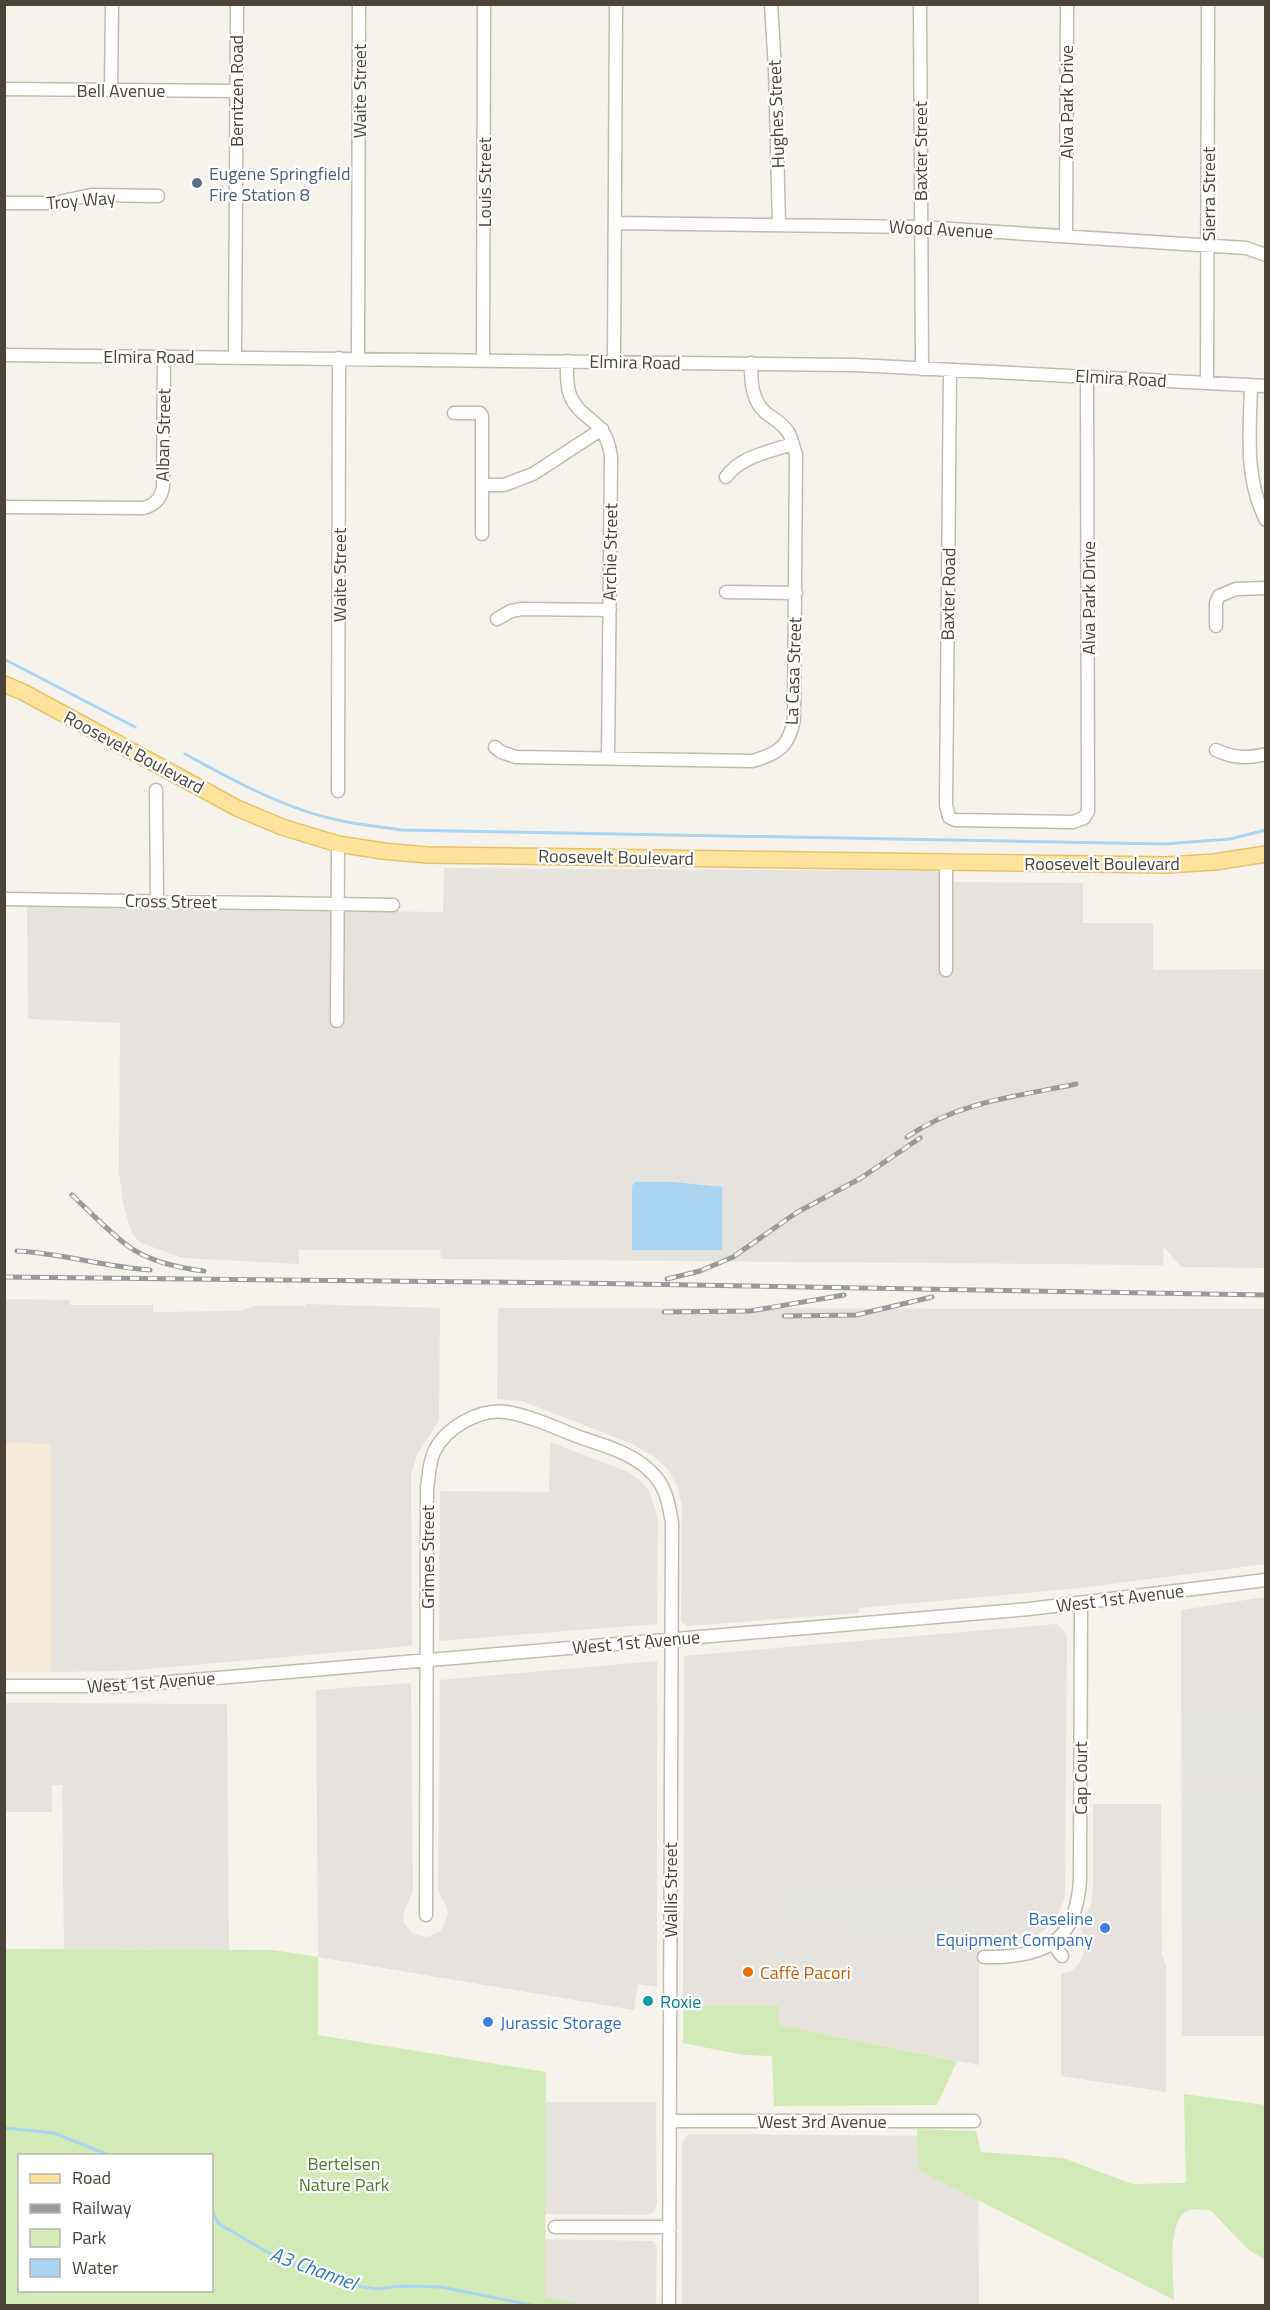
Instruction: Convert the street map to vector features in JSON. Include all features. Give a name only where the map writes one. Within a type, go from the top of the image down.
[{"type":"main road","name":"Roosevelt Boulevard","points":[[4,684],[23,692],[237,808],[282,827],[338,844],[383,851],[427,855],[1167,865],[1214,862],[1266,854]]},
{"type":"street","points":[[111,90],[112,4]]},
{"type":"street","name":"Berntzen Road","points":[[235,357],[237,4]]},
{"type":"street","name":"Waite Street","points":[[358,358],[359,4]]},
{"type":"street","name":"Louis Street","points":[[483,4],[483,360]]},
{"type":"street","points":[[614,362],[616,4]]},
{"type":"street","name":"Hughes Street","points":[[771,4],[776,81],[779,224]]},
{"type":"street","name":"Baxter Street","points":[[920,4],[922,369]]},
{"type":"street","name":"Alva Park Drive","points":[[1066,236],[1067,4]]},
{"type":"street","name":"Sierra Street","points":[[1207,383],[1208,4]]},
{"type":"street","name":"Bell Avenue","points":[[4,89],[237,91]]},
{"type":"street","name":"Troy Way","points":[[4,203],[54,203],[91,195],[158,196]]},
{"type":"street","name":"Wood Avenue","points":[[615,223],[921,227],[1246,248],[1266,255]]},
{"type":"street","name":"Elmira Road","points":[[4,354],[855,365],[1266,386]]},
{"type":"street","name":"Alban Street","points":[[4,507],[144,507],[156,503],[163,487],[164,356]]},
{"type":"street","name":"Waite Street","points":[[338,791],[339,358]]},
{"type":"street","points":[[482,485],[504,485],[541,470],[602,429],[575,406],[569,394],[567,361]]},
{"type":"street","name":"La Casa Street","points":[[495,747],[501,752],[516,757],[752,760],[768,757],[777,752],[790,737],[795,718],[797,465],[789,433],[757,402],[751,382],[751,363]]},
{"type":"street","name":"Baxter Road","points":[[950,370],[946,805],[949,817],[955,820],[1073,822],[1084,818]]},
{"type":"street","name":"Alva Park Drive","points":[[1084,818],[1088,806],[1087,377]]},
{"type":"street","points":[[1251,385],[1250,464],[1253,487],[1266,520]]},
{"type":"street","points":[[454,413],[482,416],[482,534]]},
{"type":"street","name":"Archie Street","points":[[602,429],[607,436],[611,457],[608,759]]},
{"type":"street","points":[[726,477],[737,464],[745,460],[792,444]]},
{"type":"street","points":[[1216,626],[1215,603],[1219,596],[1236,589],[1266,588]]},
{"type":"street","points":[[726,592],[796,593]]},
{"type":"street","points":[[497,619],[511,611],[522,609],[610,610]]},
{"type":"street","points":[[1216,750],[1240,758],[1266,754]]},
{"type":"street","points":[[156,790],[157,901]]},
{"type":"street","points":[[337,1021],[338,844]]},
{"type":"street","points":[[946,862],[946,970]]},
{"type":"street","name":"Cross Street","points":[[4,900],[393,905]]},
{"type":"street","name":"Grimes Street","points":[[426,1915],[427,1488],[434,1452],[443,1438],[461,1423],[482,1414],[503,1411],[524,1416],[620,1452],[636,1460],[656,1477]]},
{"type":"street","name":"Wallis Street","points":[[656,1477],[665,1492],[672,1523],[669,2306]]},
{"type":"street","name":"West 1st Avenue","points":[[4,1686],[120,1686],[1081,1604],[1266,1580]]},
{"type":"street","name":"Cap Court","points":[[1053,1944],[1071,1920],[1080,1890],[1081,1604]]},
{"type":"street","points":[[984,1957],[1023,1955],[1040,1951],[1053,1944],[1062,1956]]},
{"type":"street","name":"West 3rd Avenue","points":[[670,2121],[974,2121]]},
{"type":"street","points":[[555,2227],[670,2227]]},
{"type":"shaded area","points":[[444,868],[940,871],[940,882],[1083,883],[1083,923],[1153,923],[1153,970],[1265,969],[1265,1268],[1181,1267],[1164,1247],[1163,1265],[441,1259],[440,1250],[299,1250],[299,1264],[182,1258],[139,1242],[131,1231],[123,1204],[119,1170],[120,1023],[28,1019],[27,907],[443,912]]},
{"type":"shaded area","points":[[960,888],[1032,888],[1032,910],[960,909]]},
{"type":"shaded area","points":[[5,1299],[70,1300],[70,1305],[153,1305],[153,1312],[240,1311],[255,1306],[305,1306],[306,1304],[440,1308],[439,1421],[417,1454],[411,1475],[412,1645],[126,1671],[51,1672],[51,1444],[5,1443]]},
{"type":"shaded area","points":[[498,1308],[1265,1309],[1265,1564],[1081,1588],[859,1608],[859,1613],[687,1626],[681,1621],[682,1505],[677,1486],[667,1468],[653,1456],[632,1444],[522,1401],[497,1399]]},
{"type":"shaded area","points":[[550,1442],[626,1471],[640,1480],[649,1491],[658,1518],[657,1624],[439,1641],[440,1491],[549,1492]]},
{"type":"shaded area","points":[[5,1443],[51,1444],[51,1672],[5,1672]]},
{"type":"shaded area","points":[[1265,1597],[1265,2036],[1182,2036],[1181,1610]]},
{"type":"shaded area","points":[[1056,1624],[1065,1631],[1067,1637],[1065,1898],[1054,1922],[1034,1938],[1020,1942],[979,1943],[979,2065],[779,2025],[779,2006],[683,2006],[684,1656]]},
{"type":"shaded area","points":[[657,1661],[657,1987],[638,1984],[634,2010],[318,1957],[316,1690],[411,1683],[413,1891],[403,1915],[404,1923],[413,1934],[427,1937],[441,1931],[448,1915],[438,1891],[440,1680]]},
{"type":"shaded area","points":[[5,1703],[227,1704],[229,1950],[64,1949],[62,1785],[52,1785],[52,1812],[5,1812]]},
{"type":"shaded area","points":[[1184,1709],[1265,1709],[1265,1781],[1184,1780]]},
{"type":"shaded area","points":[[1184,1790],[1265,1790],[1265,1923],[1183,1923]]},
{"type":"shaded area","points":[[1093,1804],[1161,1804],[1162,1955],[1166,1965],[1166,2092],[1061,2076],[1061,1974],[1071,1971],[1083,1956],[1084,1935],[1080,1927],[1091,1904],[1093,1889]]},
{"type":"shaded area","points":[[784,1877],[971,1878],[973,1954],[785,1925]]},
{"type":"shaded area","points":[[546,2102],[656,2102],[657,2204],[654,2212],[646,2215],[545,2214]]},
{"type":"shaded area","points":[[690,2134],[978,2136],[979,2305],[682,2306],[682,2143]]},
{"type":"shaded area","points":[[545,2239],[653,2241],[657,2247],[656,2305],[583,2305],[545,2298]]},
{"type":"green space","name":"Bertelsen Nature Park","points":[[5,1949],[273,1950],[318,1957],[318,2035],[546,2072],[545,2297],[583,2305],[5,2305]]},
{"type":"green space","points":[[683,2006],[779,2006],[779,2025],[957,2061],[937,2105],[774,2106],[772,2056],[743,2055],[683,2043]]},
{"type":"green space","points":[[1184,2094],[1265,2105],[1266,2260],[1249,2250],[1210,2210],[1190,2210],[1182,2215],[1174,2236],[1172,2264],[1174,2300],[919,2170],[917,2129],[976,2131],[981,2152],[1063,2158],[1133,2184],[1186,2183]]},
{"type":"water","points":[[635,1182],[672,1182],[722,1187],[722,1250],[632,1250],[632,1186]]},
{"type":"waterway","points":[[4,659],[135,727]]},
{"type":"waterway","points":[[185,754],[242,784],[301,810],[342,821],[402,830],[1164,844],[1230,839],[1266,830]]},
{"type":"waterway","name":"A3 Channel","points":[[4,2128],[54,2133],[106,2154]]},
{"type":"waterway","name":"A3 Channel","points":[[213,2213],[219,2224],[283,2261],[351,2285],[377,2289],[401,2286],[441,2287],[536,2306]]},
{"type":"railway","points":[[907,1137],[947,1115],[968,1108],[1076,1084]]},
{"type":"railway","points":[[667,1279],[700,1271],[733,1257],[796,1213],[861,1178],[920,1138]]},
{"type":"railway","points":[[72,1195],[113,1234],[137,1252],[165,1263],[204,1271]]},
{"type":"railway","points":[[17,1251],[150,1270]]},
{"type":"railway","points":[[4,1277],[575,1283],[1266,1295]]},
{"type":"railway","points":[[664,1312],[750,1311],[844,1295]]},
{"type":"railway","points":[[784,1316],[856,1315],[932,1297]]},
{"type":"place","name":"Eugene Springfield Fire Station 8","points":[[197,183]]},
{"type":"place","name":"Baseline Equipment Company","points":[[1105,1928]]},
{"type":"place","name":"Caffè Pacori","points":[[748,1972]]},
{"type":"place","name":"Roxie","points":[[648,2001]]},
{"type":"place","name":"Jurassic Storage","points":[[488,2022]]}]
